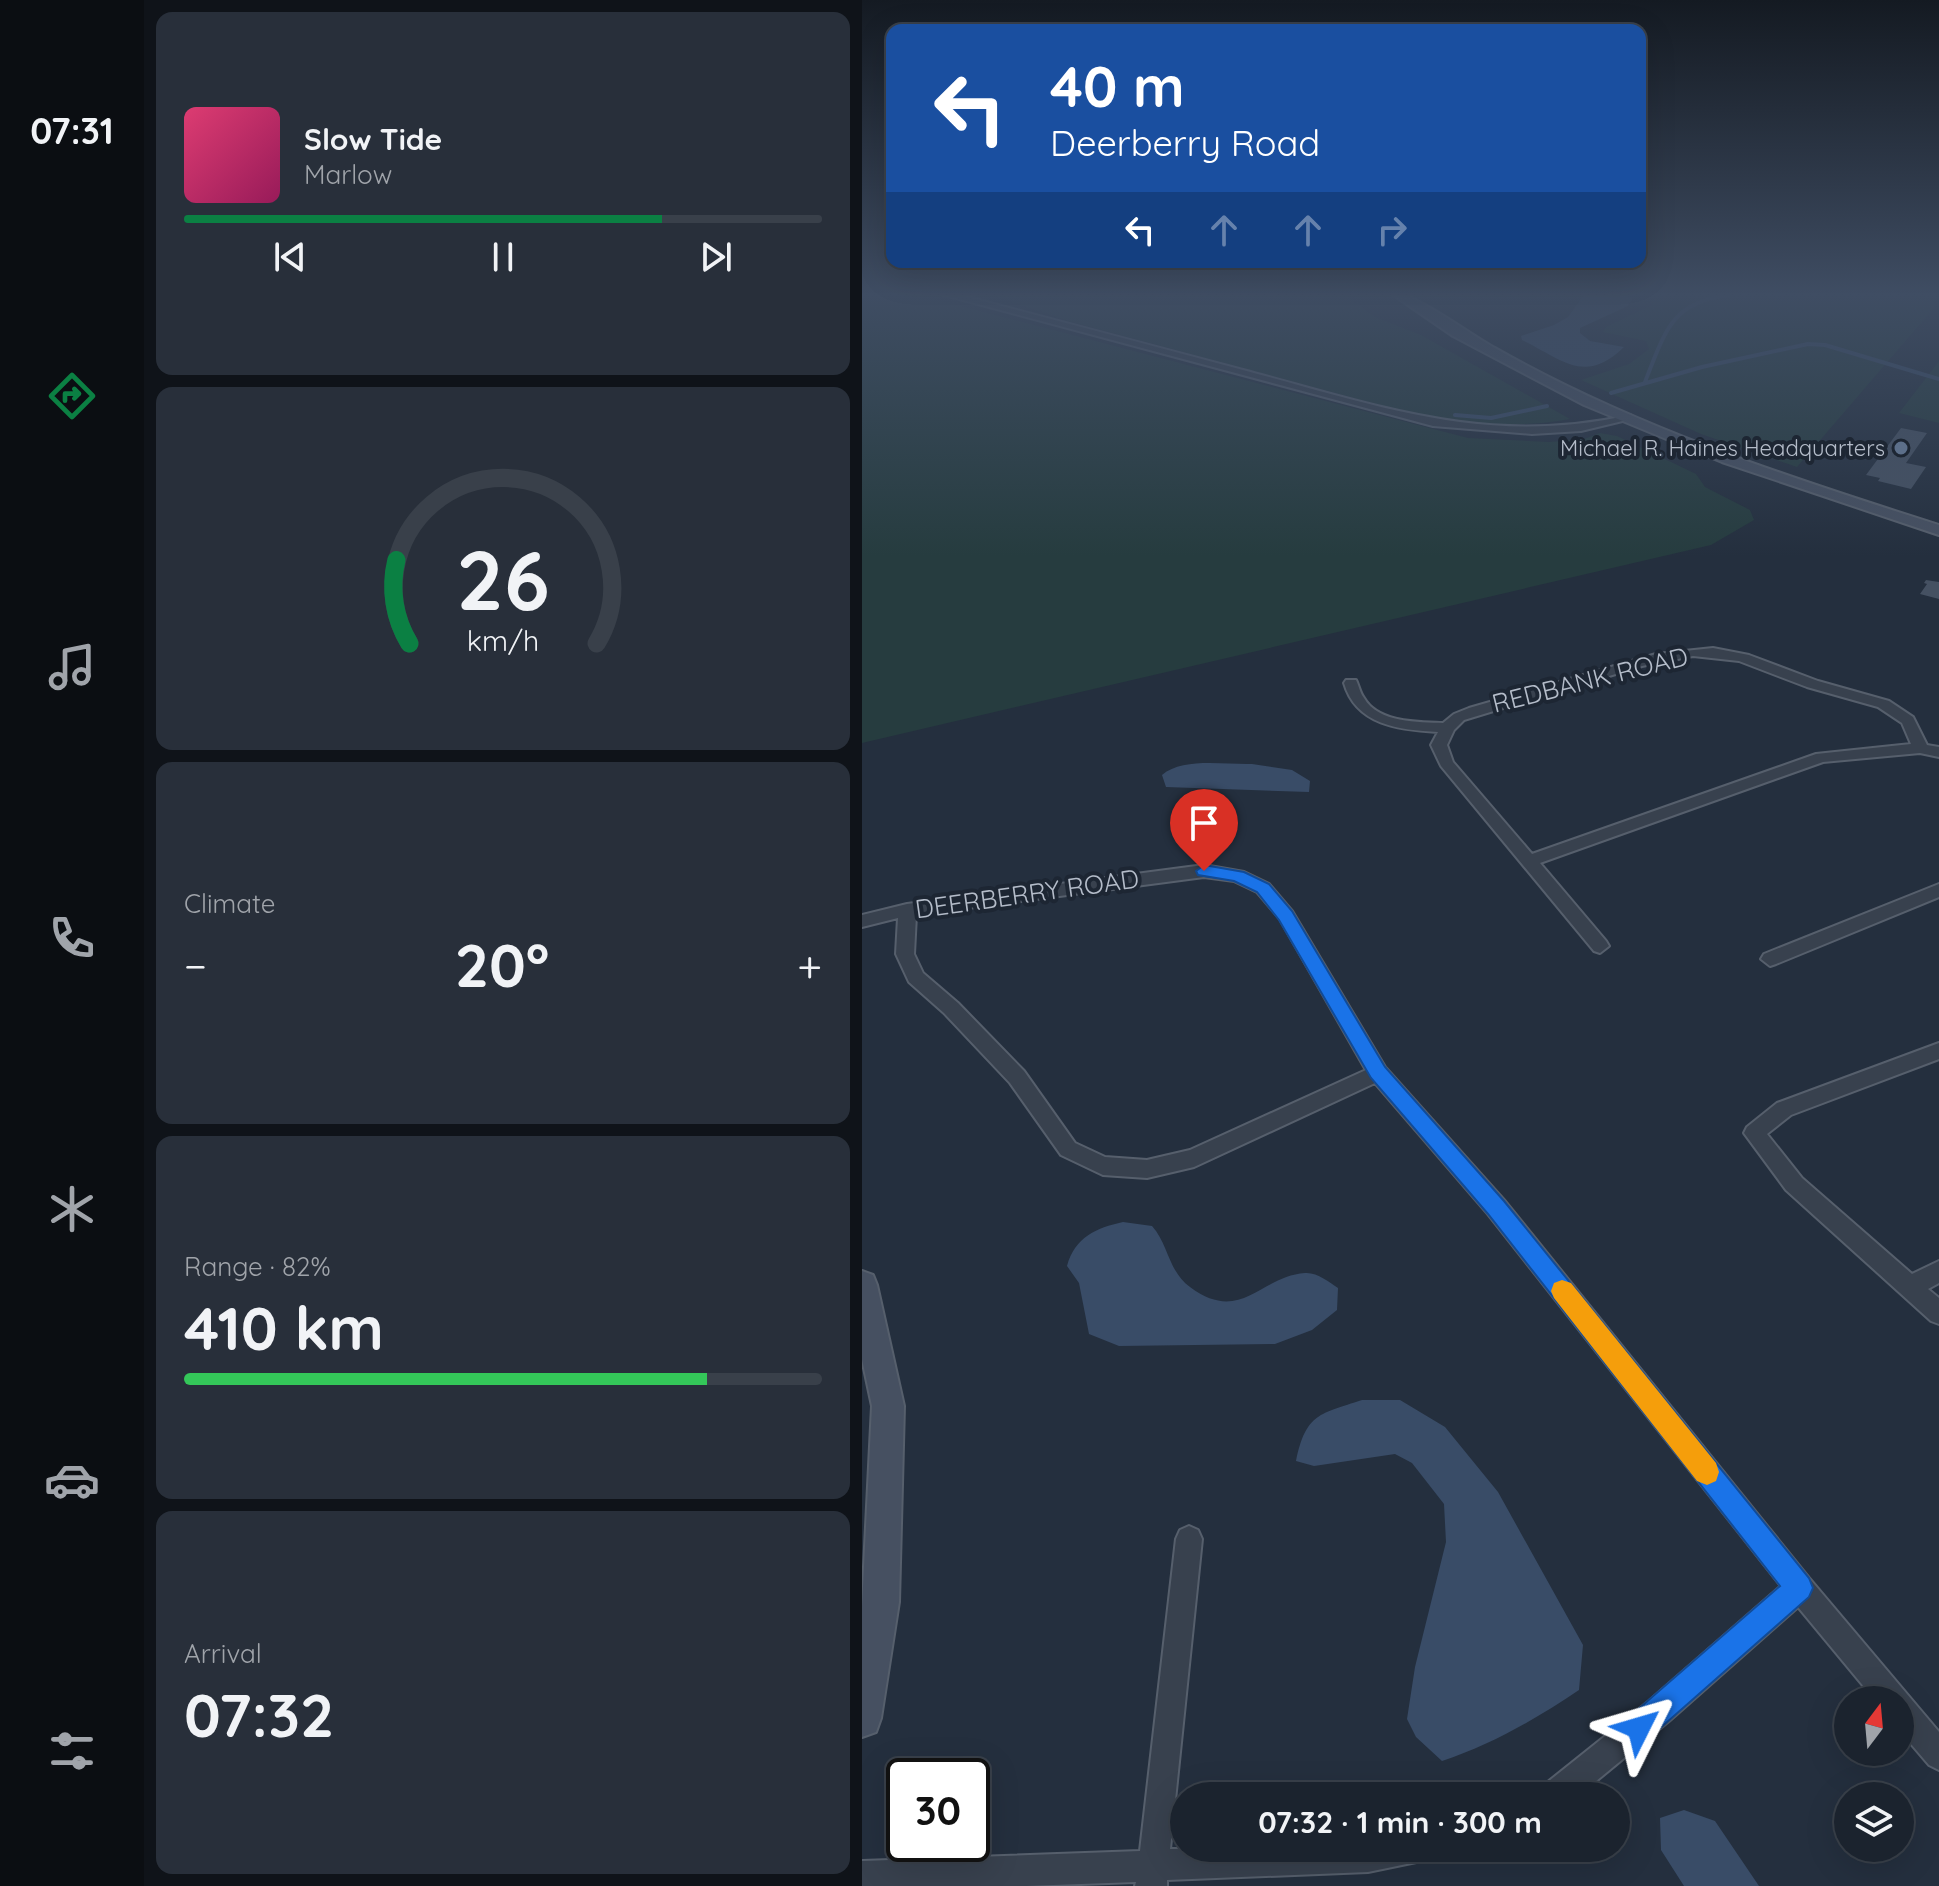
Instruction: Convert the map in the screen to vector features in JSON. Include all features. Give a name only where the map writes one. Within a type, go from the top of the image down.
[{"type":"main road","points":[[1547,380],[1630,418],[1782,480],[1939,530]]},
{"type":"main road","points":[[862,1285],[888,1406],[881,1602],[862,1718]]},
{"type":"street","points":[[1270,380],[1433,423],[1480,431],[1530,433],[1582,429],[1630,418]]},
{"type":"street","name":"REDBANK ROAD","points":[[1447,728],[1459,717],[1488,706],[1676,653],[1704,652],[1733,655],[1797,679],[1879,700],[1904,716],[1917,732],[1920,748]]},
{"type":"street","points":[[1351,683],[1352,694],[1365,709],[1386,721],[1413,727],[1447,728],[1439,745],[1446,763],[1600,946]]},
{"type":"street","points":[[1529,861],[1821,757],[1920,748],[1939,752]]},
{"type":"street","name":"DEERBERRY ROAD","points":[[862,921],[907,910],[1166,874],[1204,871],[1238,876],[1263,888],[1286,915],[1378,1073],[1496,1207],[1799,1588],[1881,1686]]},
{"type":"street","points":[[1770,959],[1939,890]]},
{"type":"street","points":[[907,910],[905,954],[916,977],[951,1008],[1017,1077],[1068,1149],[1103,1166],[1147,1169],[1194,1158],[1378,1073]]},
{"type":"street","points":[[1939,1051],[1784,1109],[1754,1133],[1794,1184],[1939,1313]]},
{"type":"street","points":[[1912,1286],[1939,1271]]},
{"type":"street","points":[[1152,1875],[1189,1539]]},
{"type":"street","points":[[1572,1782],[1659,1711],[1799,1588]]},
{"type":"street","points":[[1914,1725],[1939,1755]]},
{"type":"street","points":[[862,1877],[1152,1875],[1308,1862]]},
{"type":"green space","points":[[862,380],[1245,380],[1468,438],[1549,442],[1584,439],[1600,433],[1617,436],[1696,474],[1705,487],[1750,510],[1754,520],[1711,545],[862,743]]},
{"type":"green space","points":[[1287,380],[1501,380],[1570,419],[1483,424],[1431,419]]},
{"type":"green space","points":[[1581,380],[1872,380],[1797,467],[1701,434]]},
{"type":"green space","points":[[1924,380],[1939,380],[1939,423],[1899,413]]},
{"type":"water","points":[[1193,764],[1252,764],[1292,770],[1310,781],[1309,792],[1166,787],[1162,775],[1171,769]]},
{"type":"water","points":[[1123,1222],[1152,1226],[1183,1281],[1208,1297],[1223,1301],[1237,1300],[1289,1276],[1309,1273],[1338,1288],[1337,1310],[1312,1330],[1275,1344],[1119,1346],[1089,1334],[1079,1283],[1067,1266],[1075,1248],[1088,1235]]},
{"type":"water","points":[[1362,1400],[1400,1400],[1445,1427],[1498,1492],[1583,1645],[1579,1690],[1513,1730],[1442,1761],[1416,1737],[1407,1719],[1415,1667],[1446,1542],[1444,1504],[1412,1463],[1395,1454],[1314,1466],[1296,1461],[1310,1424],[1325,1413]]},
{"type":"water","points":[[1684,1810],[1715,1821],[1759,1886],[1684,1886],[1661,1850],[1660,1818]]},
{"type":"building","name":"Michael R. Haines Headquarters","points":[[1901,428],[1927,433],[1906,463],[1926,467],[1911,489],[1866,475]]},
{"type":"building","points":[[1926,580],[1939,582],[1939,599],[1920,594],[1927,584],[1924,583]]},
{"type":"waterway","points":[[1611,393],[1656,380]]},
{"type":"waterway","points":[[1455,415],[1491,418],[1547,406]]},
{"type":"slow traffic","points":[[1562,1291],[1707,1472]]},
{"type":"place","name":"Michael R. Haines Headquarters","points":[[1901,448]]},
{"type":"route","points":[[1204,871],[1238,876],[1263,888],[1286,915],[1378,1073],[1496,1207],[1799,1588],[1639,1728]]}]
